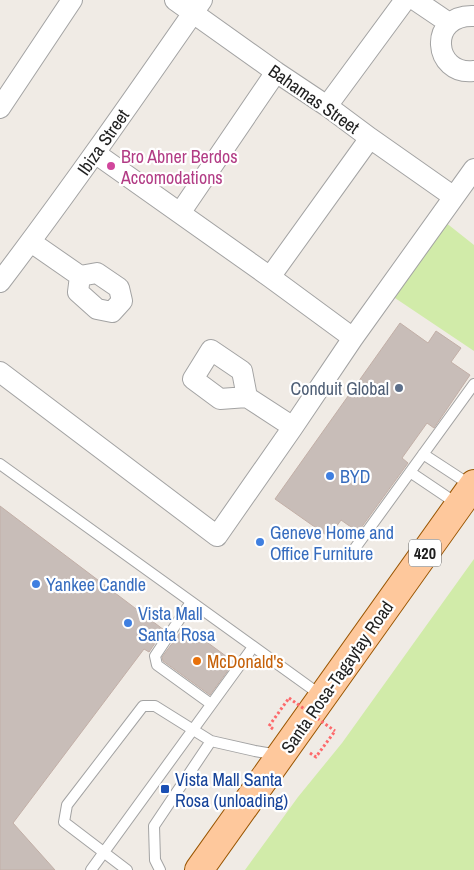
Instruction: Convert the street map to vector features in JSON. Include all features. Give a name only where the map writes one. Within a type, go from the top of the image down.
[{"type":"main road","name":"Santa Rosa-Tagaytay Road","points":[[199,870],[468,492]]},
{"type":"street","points":[[0,108],[72,0]]},
{"type":"street","name":"Bahamas Street","points":[[176,0],[197,6],[276,72],[454,197]]},
{"type":"street","points":[[327,106],[405,0]]},
{"type":"street","points":[[414,0],[449,23]]},
{"type":"street","name":"Ibiza Street","points":[[0,282],[95,153],[197,6]]},
{"type":"street","points":[[474,16],[466,15],[449,23],[441,38],[443,54],[447,61],[461,70],[474,70]]},
{"type":"street","points":[[180,213],[276,72]]},
{"type":"street","points":[[270,278],[370,138]]},
{"type":"street","points":[[95,153],[353,338]]},
{"type":"street","points":[[0,372],[217,536],[353,338],[474,168]]},
{"type":"street","points":[[30,242],[80,276]]},
{"type":"street","points":[[246,398],[293,427]]},
{"type":"lane","points":[[350,555],[474,384]]},
{"type":"lane","points":[[423,454],[468,492]]},
{"type":"lane","points":[[0,464],[323,697]]},
{"type":"lane","points":[[410,472],[468,492]]},
{"type":"lane","points":[[191,602],[155,656],[157,665],[211,704]]},
{"type":"lane","points":[[91,870],[254,647]]},
{"type":"lane","points":[[128,870],[64,822],[67,805],[143,706],[155,706],[211,741],[281,756]]},
{"type":"lane","points":[[160,870],[155,860],[154,826],[211,741]]},
{"type":"path","points":[[269,726],[289,698],[335,731],[316,757]]},
{"type":"green space","points":[[445,222],[474,245],[474,351],[392,296]]},
{"type":"green space","points":[[474,559],[474,870],[245,870],[298,797],[342,743]]},
{"type":"building","points":[[400,323],[428,343],[436,331],[461,348],[451,362],[470,375],[434,428],[427,423],[402,458],[408,463],[358,532],[341,520],[329,537],[275,499]]},
{"type":"building","points":[[0,506],[164,630],[149,652],[144,649],[13,823],[55,870],[0,870]]},
{"type":"building","name":"McDonald's","points":[[185,626],[234,662],[210,695],[163,661],[162,657]]},
{"type":"place","name":"Bro Abner Berdos Accomodations","points":[[111,166]]},
{"type":"place","name":"Conduit Global","points":[[399,388]]},
{"type":"place","name":"BYD","points":[[330,476]]},
{"type":"place","name":"Geneve Home and Office Furniture","points":[[260,542]]},
{"type":"place","name":"Yankee Candle","points":[[36,584]]},
{"type":"place","name":"Vista Mall Santa Rosa","points":[[128,623]]},
{"type":"place","name":"McDonald's","points":[[197,661]]},
{"type":"place","name":"Vista Mall Santa Rosa (unloading)","points":[[165,789]]}]
